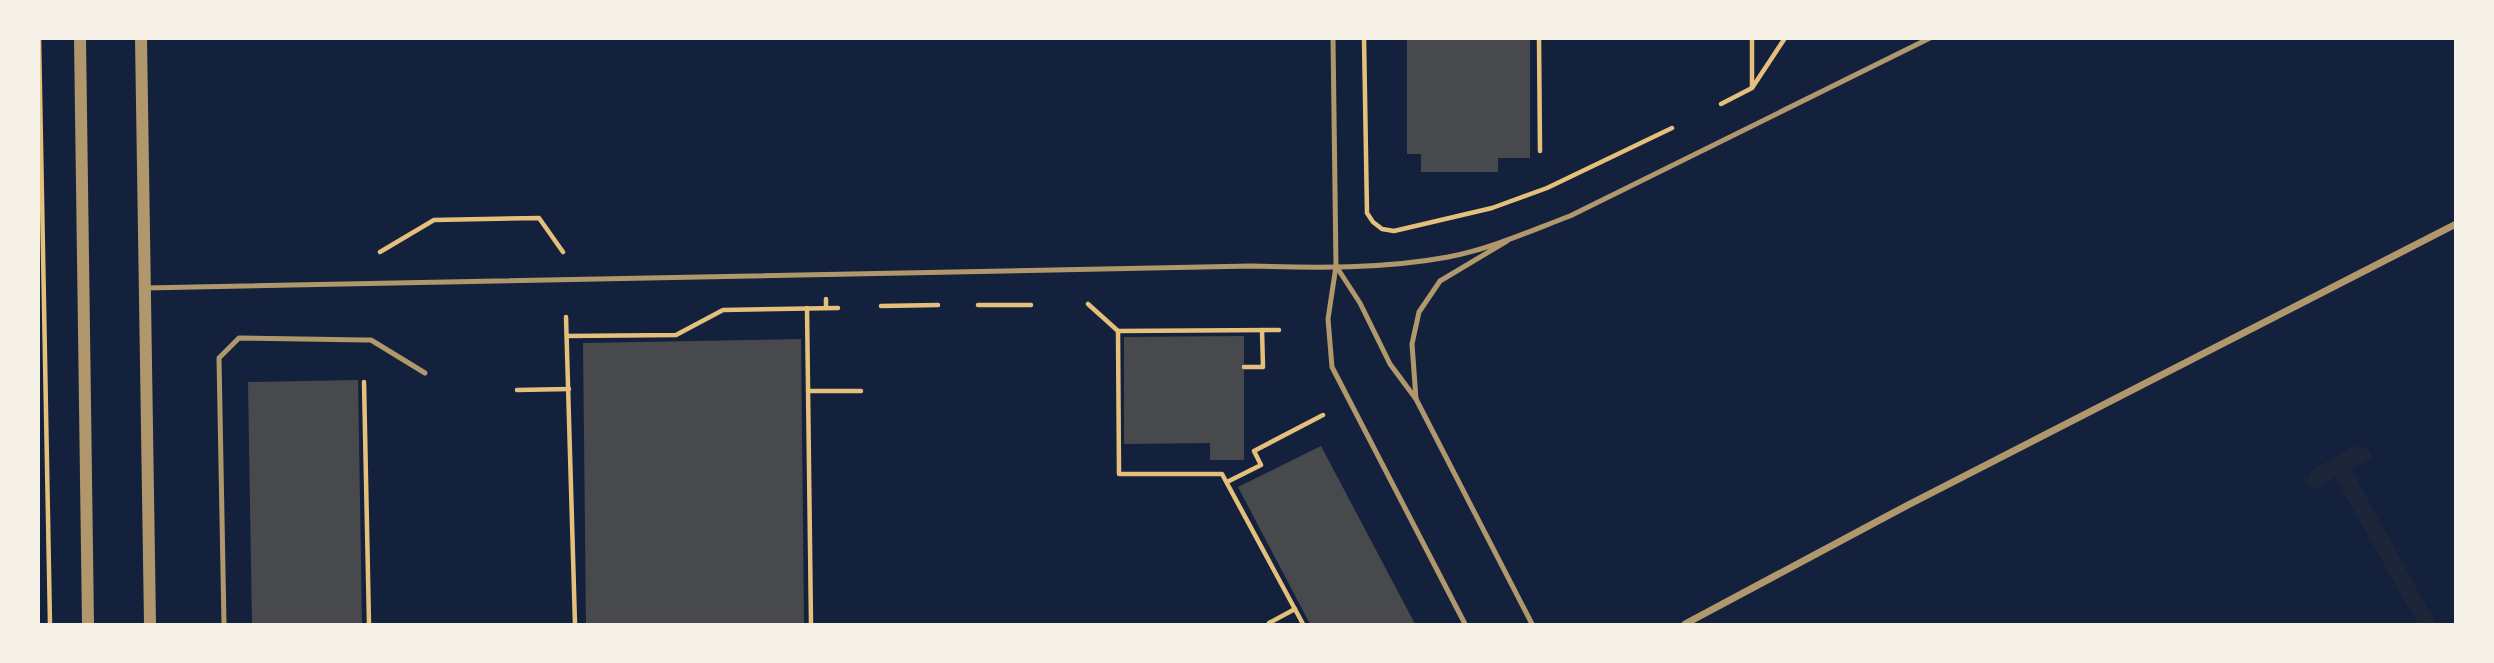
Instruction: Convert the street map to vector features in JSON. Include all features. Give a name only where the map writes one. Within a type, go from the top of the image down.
[{"type":"street","points":[[80,38],[88,625]]},
{"type":"street","points":[[141,38],[150,625]]},
{"type":"street","points":[[1685,625],[1908,505],[2455,224]]},
{"type":"lane","points":[[1333,38],[1336,266],[1328,318],[1332,367],[1465,625]]},
{"type":"lane","points":[[145,288],[1336,266],[1391,264],[1450,256],[1570,216],[1930,38]]},
{"type":"lane","points":[[1416,399],[1412,344],[1419,312],[1440,281],[1513,237]]},
{"type":"lane","points":[[1336,266],[1360,303],[1390,364],[1416,399],[1532,625]]},
{"type":"lane","points":[[224,625],[219,358],[239,338],[371,340],[425,373]]},
{"type":"path","points":[[40,38],[50,625]]},
{"type":"path","points":[[1364,38],[1367,213],[1381,229],[1394,230],[1492,208],[1547,188],[1672,128]]},
{"type":"path","points":[[1539,38],[1540,151]]},
{"type":"path","points":[[1752,38],[1752,88]]},
{"type":"path","points":[[1721,104],[1752,88],[1785,38]]},
{"type":"path","points":[[380,252],[434,220],[538,218],[563,252]]},
{"type":"path","points":[[1366,229],[1373,222]]},
{"type":"path","points":[[826,299],[826,308]]},
{"type":"path","points":[[1088,304],[1118,331],[1279,330]]},
{"type":"path","points":[[881,306],[938,305]]},
{"type":"path","points":[[978,305],[1031,305]]},
{"type":"path","points":[[807,308],[811,625]]},
{"type":"path","points":[[567,336],[676,335],[723,310],[838,308]]},
{"type":"path","points":[[566,317],[575,625]]},
{"type":"path","points":[[1244,368],[1262,367],[1262,330]]},
{"type":"path","points":[[1118,331],[1119,474],[1222,474],[1303,625]]},
{"type":"path","points":[[365,382],[369,625]]},
{"type":"path","points":[[517,390],[569,389]]},
{"type":"path","points":[[808,391],[862,391]]},
{"type":"path","points":[[1227,482],[1261,465],[1254,450],[1323,415]]},
{"type":"path","points":[[1269,623],[1295,609]]},
{"type":"shaded area","points":[[2355,446],[2369,450],[2373,457],[2351,469],[2436,624],[2418,624],[2335,477],[2312,490],[2307,480],[2312,470]]},
{"type":"building","points":[[1407,38],[1530,38],[1530,158],[1498,158],[1498,172],[1421,172],[1421,154],[1407,154]]},
{"type":"building","points":[[1244,336],[1244,460],[1210,460],[1210,443],[1124,444],[1124,337]]},
{"type":"building","points":[[801,339],[804,624],[586,624],[583,343]]},
{"type":"building","points":[[358,380],[362,624],[252,624],[248,382]]},
{"type":"building","points":[[1321,446],[1415,624],[1310,624],[1238,487]]}]
